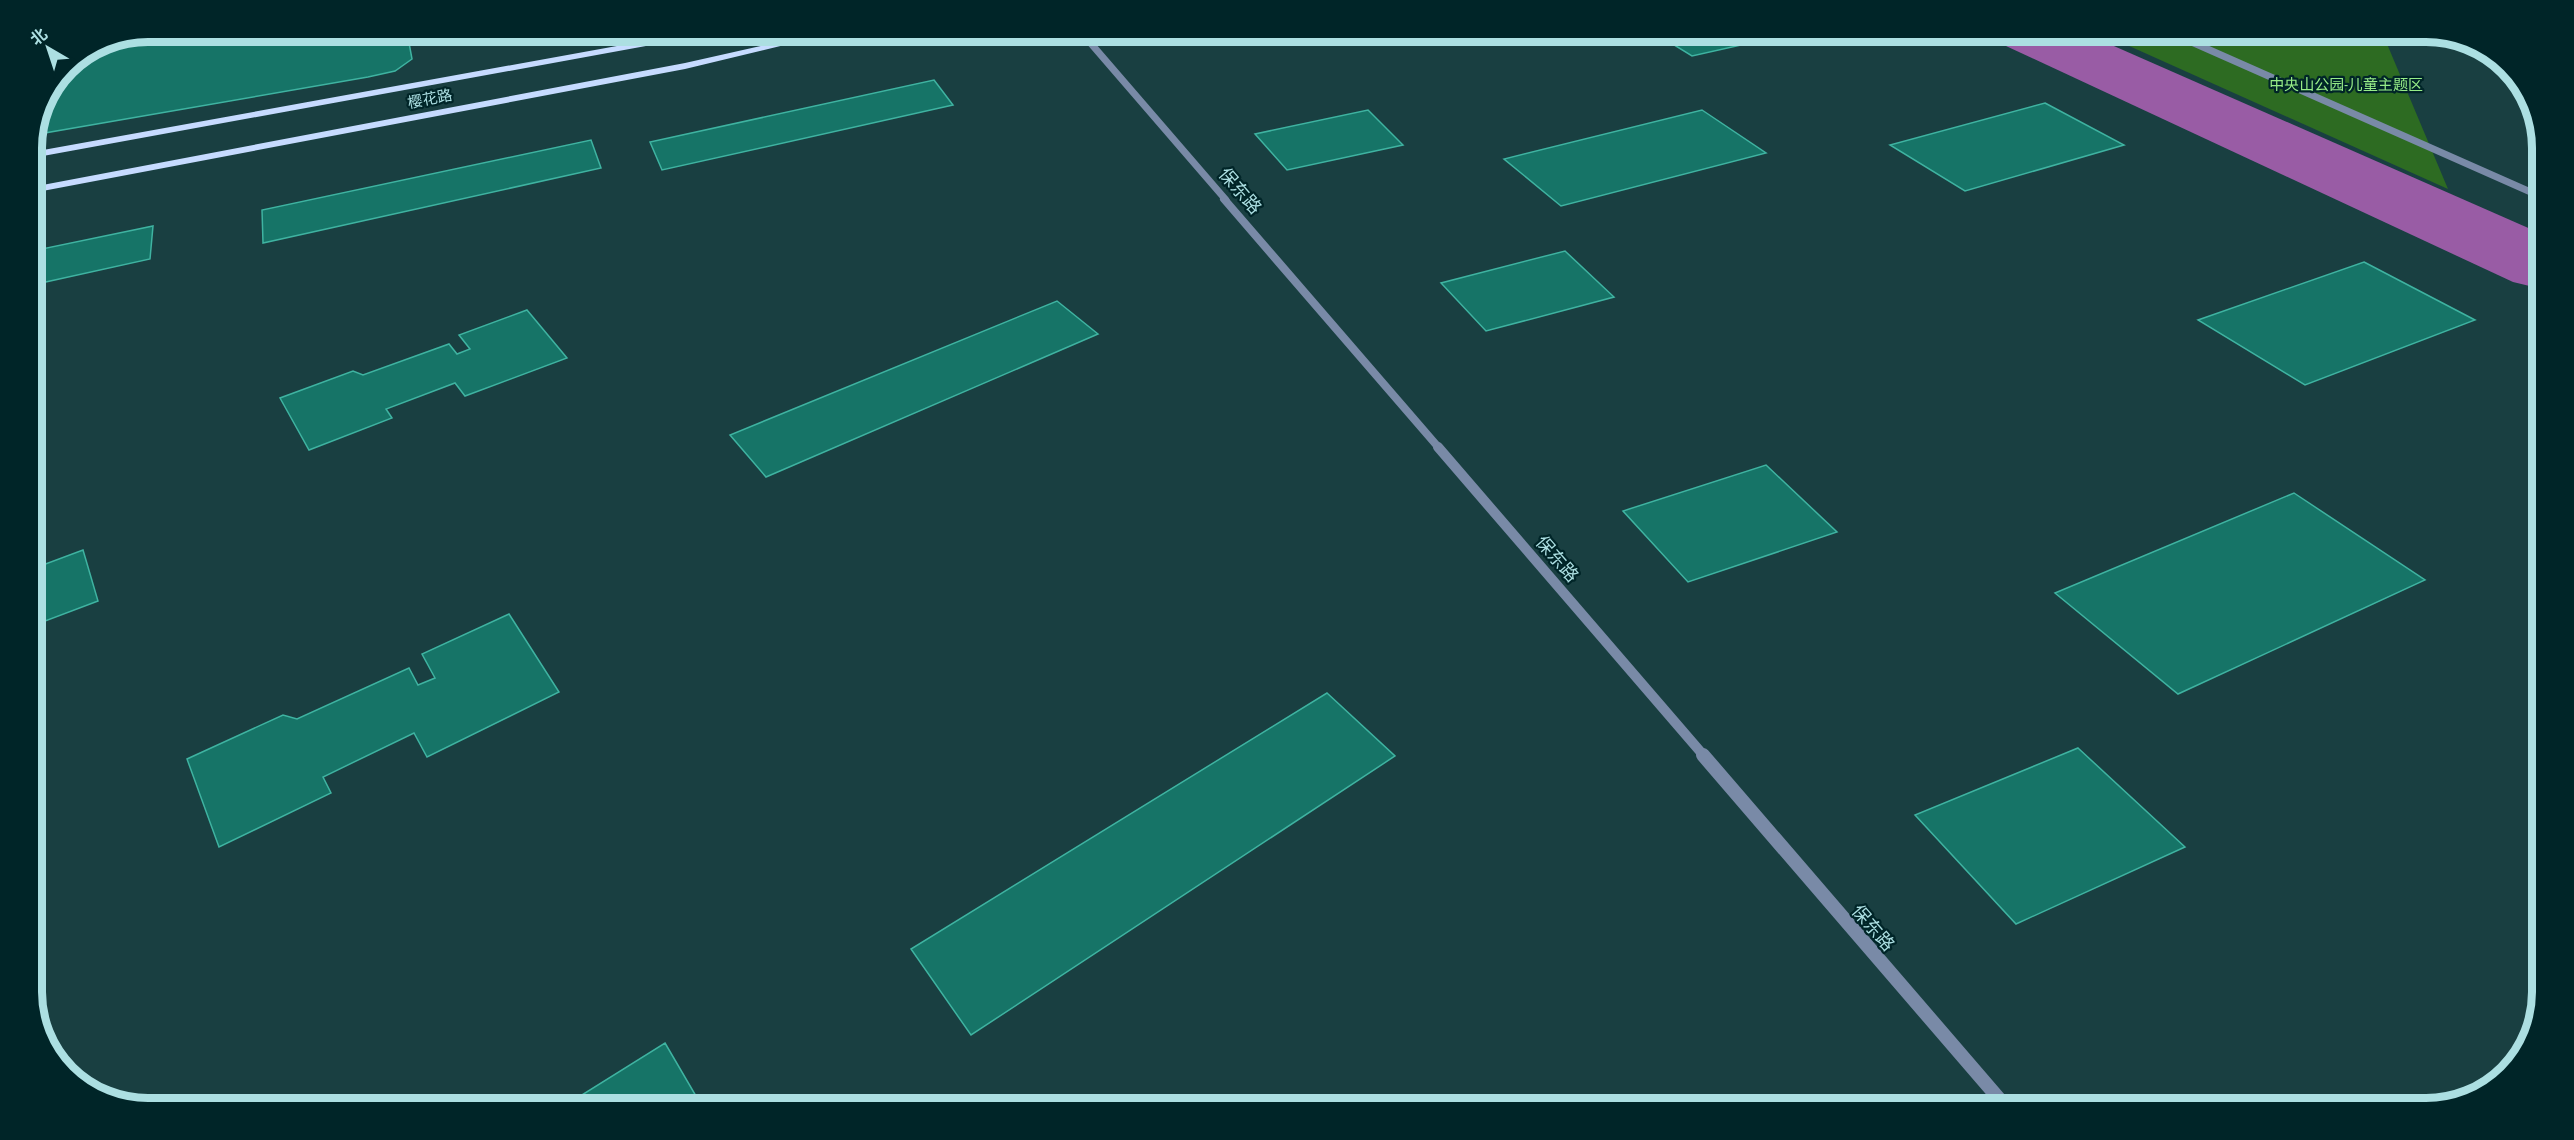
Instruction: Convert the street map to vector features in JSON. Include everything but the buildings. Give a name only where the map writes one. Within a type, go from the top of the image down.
[{"type":"main road","name":"樱花路","points":[[42,153],[651,42]]},
{"type":"main road","name":"樱花路","points":[[42,188],[685,66],[789,42]]},
{"type":"street","name":"保东路","points":[[1091,42],[1998,1098]]},
{"type":"street","points":[[2192,42],[2532,192]]},
{"type":"green space","name":"中央山公园-儿童主题区","points":[[2120,42],[2386,42],[2448,189]]},
{"type":"waterway","points":[[2051,42],[2532,259]]}]
